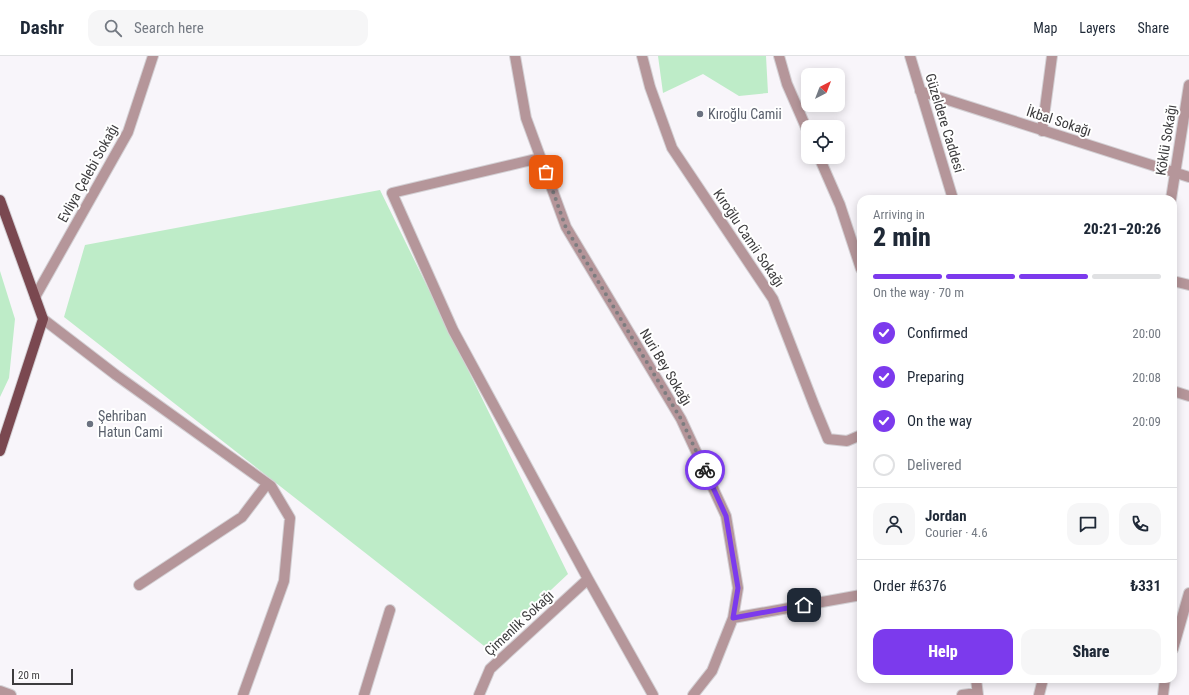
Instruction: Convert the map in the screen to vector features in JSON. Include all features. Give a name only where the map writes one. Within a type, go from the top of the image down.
[{"type":"main road","points":[[0,200],[43,319],[0,451]]},
{"type":"street","name":"Evliya Çelebi Sokağı","points":[[35,297],[128,132],[153,56]]},
{"type":"street","name":"Nuri Bey Sokağı","points":[[515,56],[526,118],[566,228],[681,419],[726,516],[738,588],[733,618],[712,671],[694,695]]},
{"type":"street","name":"Kıroğlu Camii Sokağı","points":[[642,56],[650,87],[672,148],[773,299],[828,439],[847,441],[857,437]]},
{"type":"street","points":[[779,56],[787,84],[803,120]]},
{"type":"street","name":"Güzeldere Caddesi","points":[[910,56],[952,195]]},
{"type":"street","points":[[1042,131],[1052,56]]},
{"type":"street","name":"Köklü Sokağı","points":[[1171,195],[1189,85]]},
{"type":"street","name":"İkbal Sokağı","points":[[920,91],[1189,177]]},
{"type":"street","points":[[540,158],[392,193],[453,330],[588,579],[653,695]]},
{"type":"street","points":[[822,164],[840,205],[857,257]]},
{"type":"street","points":[[1177,281],[1189,285]]},
{"type":"street","points":[[43,319],[116,375],[271,486],[290,518],[284,581],[243,695]]},
{"type":"street","points":[[1177,392],[1189,396]]},
{"type":"street","points":[[139,585],[242,517],[267,484]]},
{"type":"street","name":"Çimenlik Sokağı","points":[[479,695],[490,669],[588,579]]},
{"type":"street","points":[[1177,635],[1189,593]]},
{"type":"street","points":[[733,618],[857,596]]},
{"type":"street","points":[[364,695],[390,610]]},
{"type":"street","points":[[962,695],[978,694],[977,683]]},
{"type":"street","points":[[1039,695],[1042,683]]},
{"type":"street","points":[[1163,695],[1164,683]]},
{"type":"street","points":[[0,691],[12,695]]},
{"type":"green space","points":[[658,56],[766,56],[768,93],[739,96],[703,74],[663,93]]},
{"type":"green space","points":[[380,190],[568,574],[488,649],[64,317],[85,245]]},
{"type":"green space","points":[[0,271],[15,319],[9,378],[0,397]]},
{"type":"way so far","points":[[546,172],[566,228],[681,419],[705,470]]},
{"type":"place","name":"Kıroğlu Camii","points":[[700,114]]},
{"type":"place","name":"Şehriban Hatun Cami","points":[[90,424]]},
{"type":"route","points":[[705,470],[726,516],[738,588],[733,618],[804,605]]}]
